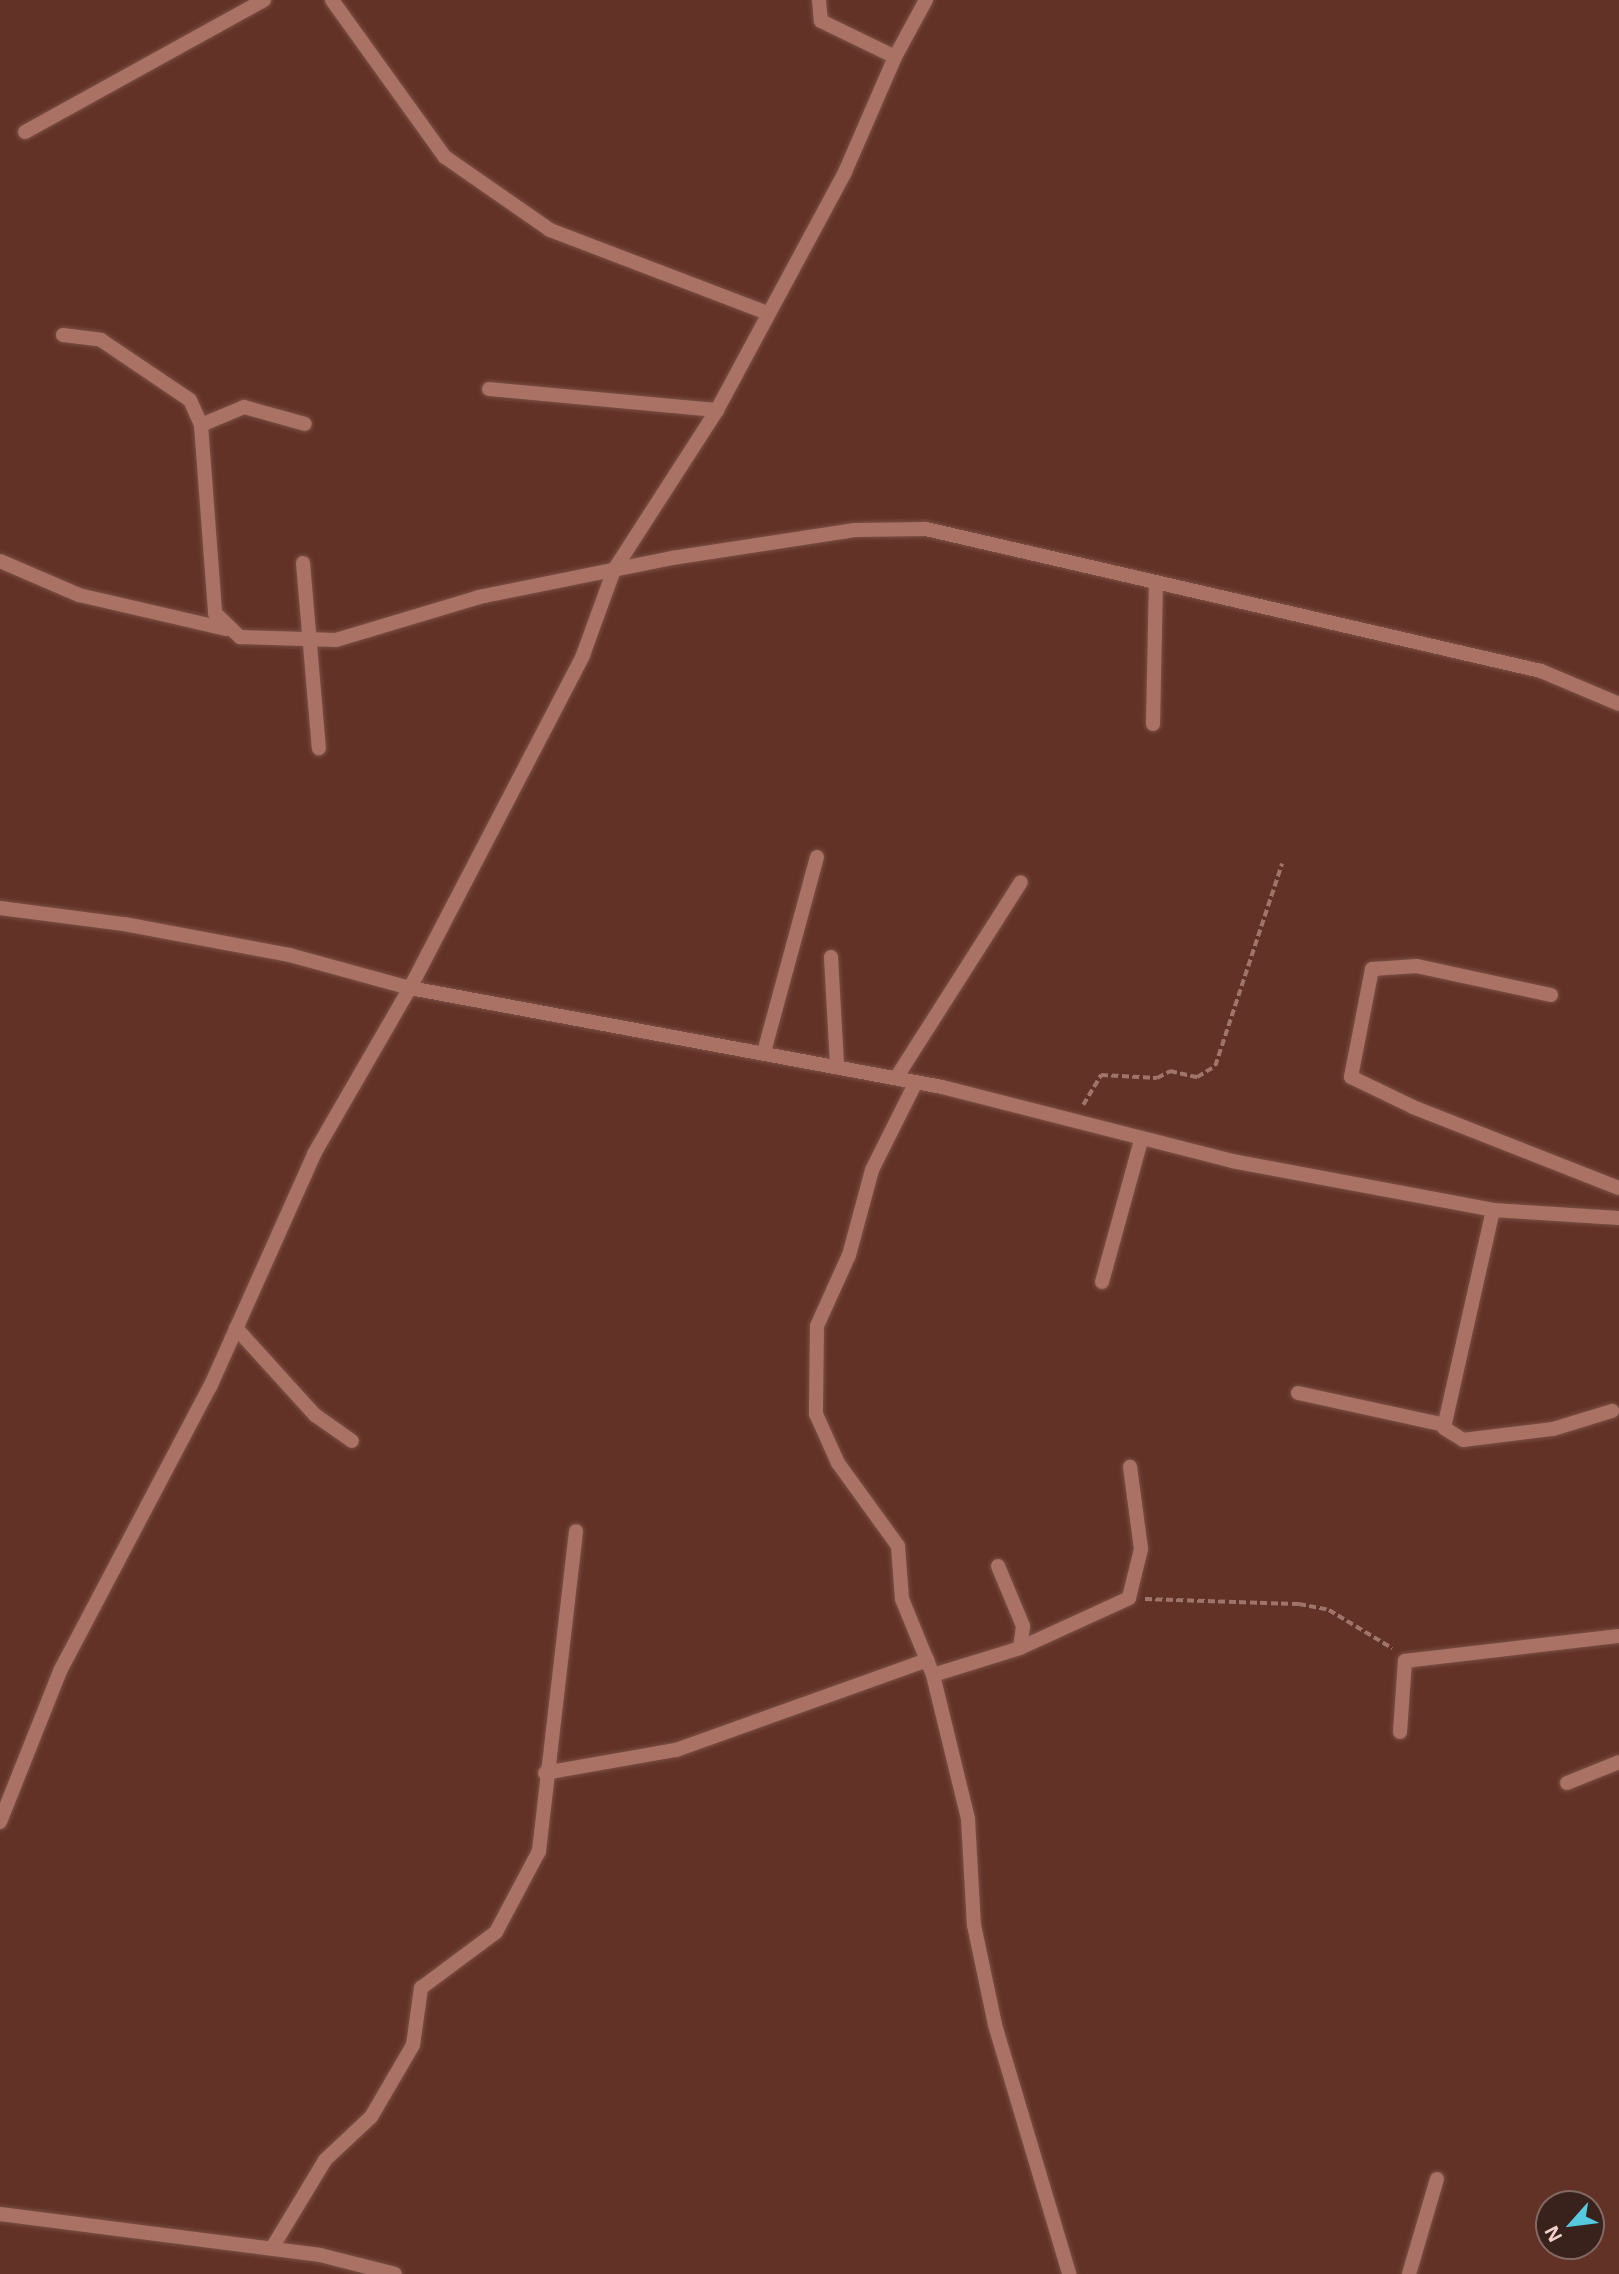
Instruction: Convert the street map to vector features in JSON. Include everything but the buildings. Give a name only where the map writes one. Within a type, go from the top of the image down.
[{"type":"street","points":[[25,132],[264,0]]},
{"type":"street","points":[[332,0],[445,157],[550,230],[767,313]]},
{"type":"street","points":[[818,0],[821,21],[895,57]]},
{"type":"street","points":[[0,1822],[60,1671],[85,1631],[236,1328],[314,1154],[410,988],[583,656],[614,570],[718,410],[767,313],[845,172],[895,57],[926,0]]},
{"type":"street","points":[[63,335],[101,340],[190,400],[201,425],[215,612],[226,629]]},
{"type":"street","points":[[489,389],[718,410]]},
{"type":"street","points":[[201,425],[244,407],[305,424]]},
{"type":"street","points":[[0,561],[79,595],[226,629],[240,638],[306,642],[336,639],[479,597],[614,570],[855,530],[926,529],[1541,671],[1619,704]]},
{"type":"street","points":[[303,563],[306,642],[319,748]]},
{"type":"street","points":[[1153,724],[1156,583]]},
{"type":"street","points":[[764,1052],[817,857]]},
{"type":"street","points":[[896,1078],[1021,882]]},
{"type":"street","points":[[0,908],[124,924],[290,955],[410,988],[916,1082],[1141,1140],[1493,1210],[1619,1218]]},
{"type":"street","points":[[831,957],[836,1066]]},
{"type":"street","points":[[1551,995],[1417,967],[1373,969],[1351,1077],[1413,1107],[1619,1188]]},
{"type":"street","points":[[916,1082],[872,1170],[849,1255],[817,1326],[813,1376],[816,1414],[838,1463],[898,1546],[902,1599],[933,1675],[968,1819],[974,1925],[995,2025],[1069,2274]]},
{"type":"street","points":[[1102,1282],[1141,1140]]},
{"type":"street","points":[[1445,1425],[1493,1210]]},
{"type":"street","points":[[236,1328],[315,1415],[352,1441]]},
{"type":"street","points":[[1298,1394],[1445,1425],[1463,1440],[1553,1429],[1612,1411]]},
{"type":"street","points":[[933,1675],[1020,1648],[1129,1598],[1141,1549],[1130,1468]]},
{"type":"street","points":[[272,2248],[325,2160],[371,2117],[413,2045],[421,1988],[496,1932],[524,1885],[538,1851],[545,1773],[576,1531]]},
{"type":"street","points":[[998,1566],[1023,1626],[1020,1648]]},
{"type":"street","points":[[1400,1732],[1405,1661],[1619,1636]]},
{"type":"street","points":[[545,1773],[676,1750],[927,1660]]},
{"type":"street","points":[[1567,1783],[1619,1762]]},
{"type":"street","points":[[1409,2274],[1437,2179]]},
{"type":"street","points":[[0,2214],[272,2248],[395,2274]]},
{"type":"path","points":[[1068,1123],[1101,1075],[1157,1078],[1170,1071],[1197,1077],[1215,1066],[1282,864]]},
{"type":"path","points":[[1129,1598],[1223,1606],[1299,1604],[1329,1610],[1412,1661]]}]
